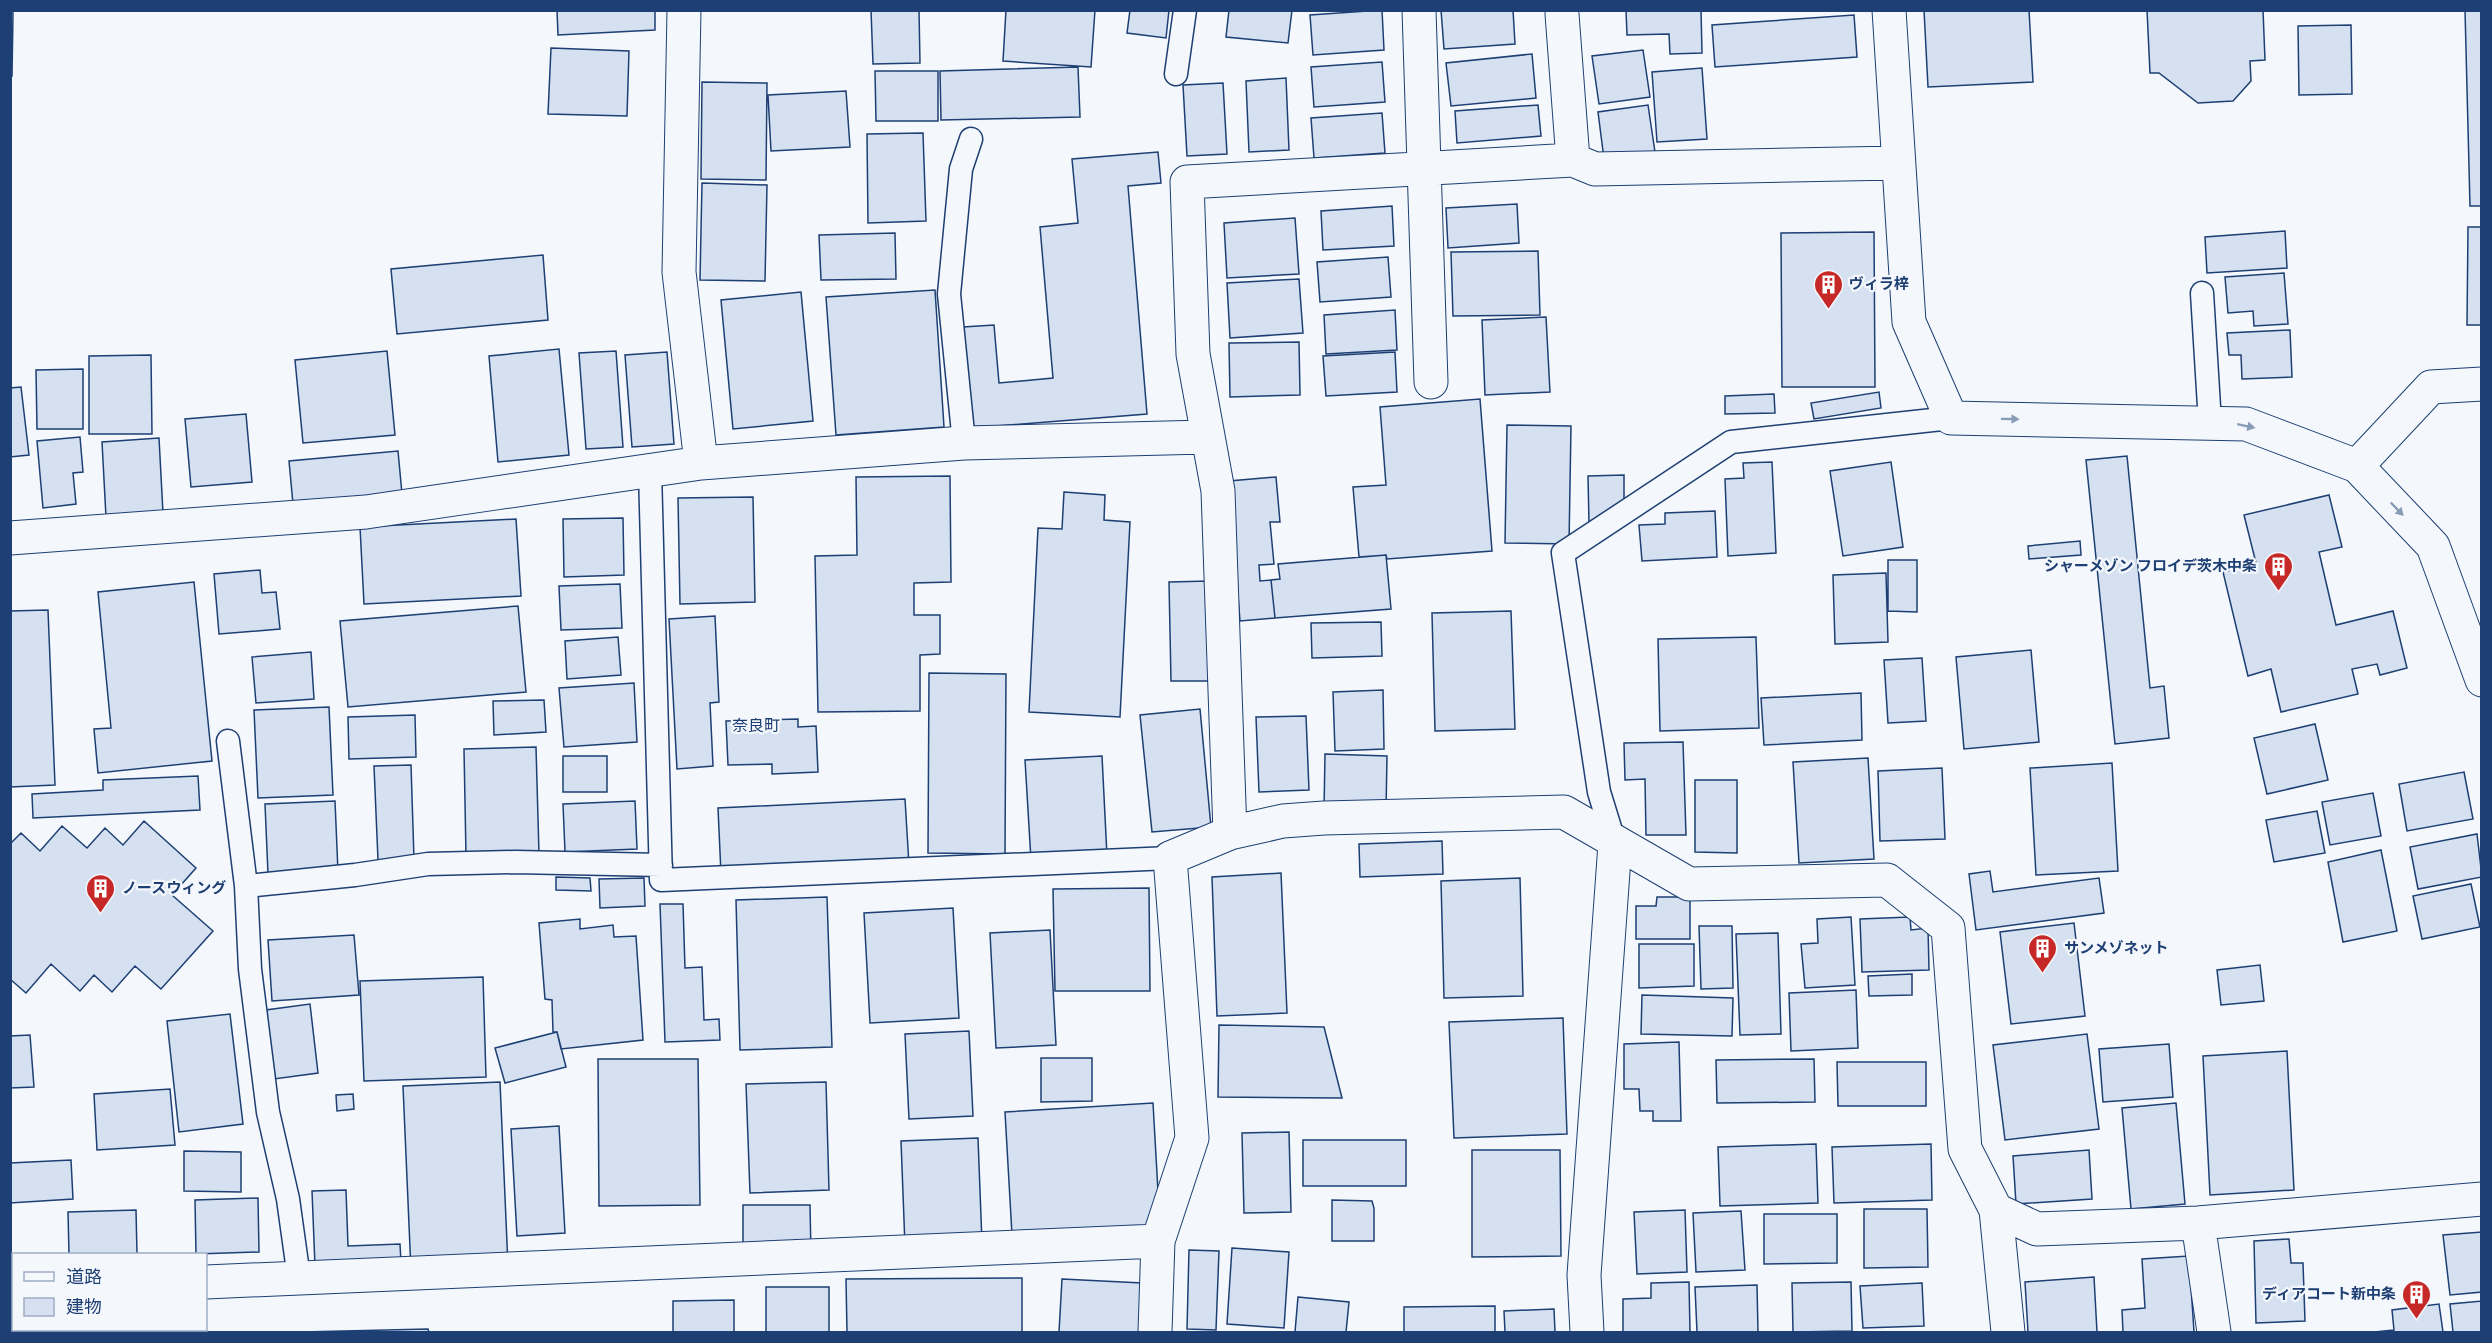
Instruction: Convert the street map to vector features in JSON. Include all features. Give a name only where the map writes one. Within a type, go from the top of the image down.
[{"type":"street","points":[[684,10],[679,272],[701,463]]},
{"type":"street","points":[[1419,10],[1422,168],[1431,382]]},
{"type":"street","points":[[1889,10],[1897,163],[1909,322],[1951,418],[2246,424],[2357,466],[2433,546],[2481,680]]},
{"type":"street","points":[[1562,14],[1573,160]]},
{"type":"street","points":[[1230,832],[1218,491],[1192,354],[1186,182],[1573,160],[1595,169],[1897,163]]},
{"type":"street","points":[[2357,466],[2431,387],[2481,384]]},
{"type":"street","points":[[10,538],[366,512],[701,463],[964,443],[1206,437]]},
{"type":"street","points":[[1155,1332],[1158,1241],[1192,1138],[1170,858],[1230,832],[1282,821],[1564,812],[1615,844],[1689,884],[1887,880],[1948,928],[1965,1149],[1996,1210],[2008,1332]]},
{"type":"street","points":[[1587,1332],[1584,1275],[1615,844]]},
{"type":"street","points":[[1996,1210],[2037,1229],[2198,1222],[2481,1198]]},
{"type":"street","points":[[2198,1222],[2214,1332]]},
{"type":"street","points":[[207,1282],[1158,1241]]},
{"type":"lane","points":[[1176,74],[1185,10]]},
{"type":"lane","points":[[964,443],[949,294],[961,169],[971,139]]},
{"type":"lane","points":[[2202,293],[2210,423]]},
{"type":"lane","points":[[1615,844],[1599,792],[1563,553],[1731,442],[1951,418]]},
{"type":"lane","points":[[650,471],[661,880],[1170,858]]},
{"type":"lane","points":[[228,741],[246,886],[250,969],[267,1101],[288,1199],[299,1278]]},
{"type":"lane","points":[[246,886],[355,875],[428,864],[661,865]]},
{"type":"building","points":[[557,10],[655,10],[655,30],[558,35]]},
{"type":"building","points":[[871,10],[919,10],[920,63],[873,64]]},
{"type":"building","points":[[1006,10],[1095,10],[1091,67],[1003,61]]},
{"type":"building","points":[[1130,10],[1169,10],[1166,38],[1127,33]]},
{"type":"building","points":[[1229,10],[1292,10],[1288,43],[1226,37]]},
{"type":"building","points":[[1382,10],[1384,50],[1313,55],[1310,15]]},
{"type":"building","points":[[1441,10],[1513,10],[1515,44],[1444,49]]},
{"type":"building","points":[[1626,10],[1701,10],[1702,53],[1670,54],[1669,34],[1627,35]]},
{"type":"building","points":[[1924,10],[2029,10],[2033,82],[1928,87]]},
{"type":"building","points":[[2147,10],[2263,10],[2265,60],[2250,61],[2251,81],[2233,101],[2198,103],[2159,73],[2150,73]]},
{"type":"building","points":[[2465,10],[2482,10],[2482,206],[2470,206]]},
{"type":"building","points":[[10,13],[13,13],[12,76],[10,76]]},
{"type":"building","points":[[1854,15],[1857,57],[1715,67],[1712,25]]},
{"type":"building","points":[[2351,25],[2352,94],[2299,95],[2298,26]]},
{"type":"building","points":[[551,48],[629,51],[627,116],[548,114]]},
{"type":"building","points":[[1643,50],[1650,97],[1599,104],[1592,56]]},
{"type":"building","points":[[1532,54],[1536,98],[1451,106],[1446,63]]},
{"type":"building","points":[[1382,62],[1385,102],[1314,107],[1311,67]]},
{"type":"building","points":[[1078,67],[1080,117],[941,120],[940,71]]},
{"type":"building","points":[[1702,68],[1707,139],[1657,142],[1652,72]]},
{"type":"building","points":[[875,71],[938,71],[938,121],[876,121]]},
{"type":"building","points":[[1286,78],[1289,150],[1249,152],[1246,81]]},
{"type":"building","points":[[702,82],[767,83],[766,180],[701,179]]},
{"type":"building","points":[[1223,83],[1227,154],[1187,156],[1183,85]]},
{"type":"building","points":[[846,91],[850,147],[771,151],[768,95]]},
{"type":"building","points":[[1538,105],[1541,136],[1457,143],[1455,111]]},
{"type":"building","points":[[1648,105],[1655,152],[1604,159],[1598,112]]},
{"type":"building","points":[[1382,113],[1385,153],[1314,158],[1311,118]]},
{"type":"building","points":[[923,133],[926,221],[868,223],[867,134]]},
{"type":"building","points":[[1158,152],[1161,183],[1128,186],[1147,414],[971,428],[963,327],[994,325],[999,383],[1053,378],[1040,227],[1078,223],[1072,159]]},
{"type":"building","points":[[702,183],[767,185],[765,281],[700,280]]},
{"type":"building","points":[[1517,204],[1519,243],[1448,248],[1446,208]]},
{"type":"building","points":[[1392,206],[1394,246],[1323,250],[1321,211]]},
{"type":"building","points":[[1295,218],[1299,274],[1227,278],[1224,223]]},
{"type":"building","points":[[2468,227],[2482,227],[2482,325],[2467,325]]},
{"type":"building","points":[[2285,231],[2287,268],[2207,273],[2205,237]]},
{"type":"building","name":"ヴィラ梓","points":[[1874,232],[1875,387],[1782,387],[1781,233]]},
{"type":"building","points":[[895,233],[896,279],[821,280],[819,235]]},
{"type":"building","points":[[1538,251],[1540,315],[1453,316],[1451,252]]},
{"type":"building","points":[[543,255],[548,320],[397,334],[391,269]]},
{"type":"building","points":[[1388,257],[1391,297],[1320,302],[1317,262]]},
{"type":"building","points":[[2284,273],[2288,324],[2254,326],[2253,311],[2228,313],[2225,277]]},
{"type":"building","points":[[1299,279],[1303,333],[1230,338],[1227,283]]},
{"type":"building","points":[[935,290],[944,427],[836,435],[826,297]]},
{"type":"building","points":[[801,292],[813,421],[733,429],[721,300]]},
{"type":"building","points":[[1395,310],[1397,350],[1326,354],[1324,315]]},
{"type":"building","points":[[1546,317],[1550,392],[1485,395],[1482,320]]},
{"type":"building","points":[[2290,330],[2292,377],[2242,379],[2241,355],[2229,355],[2227,333]]},
{"type":"building","points":[[1299,342],[1300,395],[1230,397],[1229,343]]},
{"type":"building","points":[[559,349],[569,455],[498,462],[489,356]]},
{"type":"building","points":[[387,351],[395,435],[303,443],[295,360]]},
{"type":"building","points":[[616,351],[623,447],[586,449],[579,353]]},
{"type":"building","points":[[667,352],[674,444],[632,447],[625,355]]},
{"type":"building","points":[[1395,352],[1397,392],[1326,396],[1323,356]]},
{"type":"building","points":[[151,355],[152,434],[89,434],[89,356]]},
{"type":"building","points":[[83,369],[83,429],[37,429],[36,370]]},
{"type":"building","points":[[21,387],[29,455],[10,457],[10,388]]},
{"type":"building","points":[[1879,392],[1881,408],[1814,419],[1811,403]]},
{"type":"building","points":[[1774,394],[1775,413],[1725,414],[1725,396]]},
{"type":"building","points":[[1480,399],[1492,551],[1387,559],[1386,555],[1359,557],[1353,487],[1386,485],[1380,407]]},
{"type":"building","points":[[246,414],[252,482],[191,487],[185,419]]},
{"type":"building","points":[[1507,425],[1571,426],[1569,544],[1505,543]]},
{"type":"building","points":[[80,437],[83,472],[73,473],[76,504],[43,508],[37,441]]},
{"type":"building","points":[[159,438],[163,513],[106,517],[102,442]]},
{"type":"building","points":[[398,451],[402,494],[293,504],[289,461]]},
{"type":"building","points":[[2127,456],[2150,688],[2164,686],[2169,738],[2115,744],[2086,460]]},
{"type":"building","points":[[1772,462],[1776,553],[1728,556],[1725,479],[1744,478],[1743,463]]},
{"type":"building","points":[[1891,462],[1903,547],[1843,556],[1830,471]]},
{"type":"building","points":[[1624,475],[1624,506],[1589,524],[1588,476]]},
{"type":"building","points":[[950,476],[951,582],[914,583],[914,615],[940,615],[940,654],[920,655],[920,711],[818,712],[815,556],[857,555],[856,477]]},
{"type":"building","points":[[1276,477],[1280,522],[1270,522],[1274,564],[1259,565],[1260,581],[1271,580],[1275,618],[1240,621],[1229,481]]},
{"type":"building","points":[[1064,492],[1105,495],[1104,520],[1130,522],[1120,717],[1029,712],[1038,528],[1062,529]]},
{"type":"building","name":"シャーメゾン フロイデ茨木中条","points":[[2329,495],[2342,547],[2319,552],[2336,625],[2393,611],[2407,668],[2380,675],[2377,664],[2352,669],[2358,694],[2281,712],[2271,669],[2248,676],[2223,572],[2256,563],[2244,515]]},
{"type":"building","points":[[753,497],[755,602],[680,604],[678,498]]},
{"type":"building","points":[[1715,511],[1717,557],[1642,561],[1639,525],[1665,524],[1665,513]]},
{"type":"building","points":[[623,518],[624,575],[564,577],[563,519]]},
{"type":"building","points":[[516,519],[521,596],[364,604],[360,527]]},
{"type":"building","points":[[2080,541],[2081,555],[2029,559],[2028,546]]},
{"type":"building","points":[[1386,555],[1391,609],[1275,618],[1271,580],[1280,579],[1278,564]]},
{"type":"building","points":[[1888,560],[1917,560],[1917,612],[1888,611]]},
{"type":"building","points":[[260,570],[262,593],[276,592],[280,629],[219,634],[214,574]]},
{"type":"building","points":[[1886,573],[1888,642],[1835,644],[1833,575]]},
{"type":"building","points":[[1209,581],[1210,681],[1171,681],[1169,582]]},
{"type":"building","points":[[194,582],[212,761],[98,773],[94,729],[111,728],[98,592]]},
{"type":"building","points":[[620,584],[622,628],[561,630],[559,586]]},
{"type":"building","points":[[518,606],[526,692],[348,707],[340,621]]},
{"type":"building","points":[[48,610],[55,785],[10,787],[10,611]]},
{"type":"building","points":[[1511,611],[1515,729],[1435,731],[1432,613]]},
{"type":"building","points":[[715,616],[719,702],[710,703],[713,766],[677,769],[669,619]]},
{"type":"building","points":[[1381,622],[1382,656],[1312,658],[1311,623]]},
{"type":"building","points":[[618,637],[621,675],[567,679],[565,641]]},
{"type":"building","points":[[1756,637],[1759,728],[1660,731],[1658,639]]},
{"type":"building","points":[[2031,650],[2039,742],[1964,749],[1956,657]]},
{"type":"building","points":[[311,652],[314,699],[256,703],[252,657]]},
{"type":"building","points":[[1922,658],[1926,721],[1888,723],[1884,660]]},
{"type":"building","points":[[929,673],[1006,674],[1005,854],[928,853]]},
{"type":"building","points":[[634,683],[637,742],[564,747],[559,688]]},
{"type":"building","points":[[1383,690],[1384,749],[1335,751],[1333,692]]},
{"type":"building","points":[[1861,693],[1862,740],[1764,745],[1761,698]]},
{"type":"building","points":[[544,700],[546,732],[494,735],[493,701]]},
{"type":"building","points":[[329,707],[333,795],[258,798],[254,710]]},
{"type":"building","points":[[1200,709],[1211,827],[1152,832],[1140,715]]},
{"type":"building","points":[[415,715],[416,757],[349,759],[348,717]]},
{"type":"building","points":[[1306,716],[1309,790],[1259,792],[1256,717]]},
{"type":"building","points":[[798,719],[798,727],[816,726],[818,772],[772,774],[772,764],[728,765],[726,721]]},
{"type":"building","points":[[2315,724],[2328,780],[2267,794],[2254,738]]},
{"type":"building","points":[[1683,742],[1686,835],[1646,835],[1645,779],[1625,780],[1624,743]]},
{"type":"building","points":[[536,747],[539,854],[466,856],[464,749]]},
{"type":"building","points":[[1325,754],[1387,756],[1386,812],[1324,811]]},
{"type":"building","points":[[563,756],[607,756],[607,792],[563,792]]},
{"type":"building","points":[[1102,756],[1107,856],[1031,860],[1025,760]]},
{"type":"building","points":[[1868,758],[1874,859],[1799,863],[1793,762]]},
{"type":"building","points":[[2112,763],[2118,871],[2036,875],[2030,768]]},
{"type":"building","points":[[411,765],[414,859],[378,860],[374,766]]},
{"type":"building","points":[[1942,768],[1945,839],[1880,841],[1878,771]]},
{"type":"building","points":[[2464,772],[2473,819],[2407,831],[2399,784]]},
{"type":"building","points":[[198,776],[200,810],[33,818],[32,794],[103,790],[103,780]]},
{"type":"building","points":[[1695,780],[1737,780],[1737,853],[1695,852]]},
{"type":"building","points":[[2373,793],[2381,836],[2330,845],[2322,802]]},
{"type":"building","points":[[905,799],[909,865],[721,874],[718,808]]},
{"type":"building","points":[[335,801],[338,872],[268,874],[265,804]]},
{"type":"building","points":[[635,801],[637,849],[565,852],[563,804]]},
{"type":"building","points":[[2317,811],[2325,853],[2274,862],[2266,820]]},
{"type":"building","name":"ノースウィング","points":[[144,821],[196,868],[172,895],[213,931],[161,989],[135,966],[112,992],[94,975],[80,991],[51,964],[26,993],[10,979],[10,844],[21,833],[40,851],[62,826],[87,848],[105,828],[123,845]]},
{"type":"building","points":[[2477,834],[2482,877],[2418,889],[2410,847]]},
{"type":"building","points":[[1442,841],[1443,874],[1360,877],[1359,844]]},
{"type":"building","points":[[2381,850],[2397,931],[2343,942],[2328,862]]},
{"type":"building","points":[[1990,871],[1993,892],[2099,878],[2104,913],[1976,930],[1969,874]]},
{"type":"building","points":[[1281,873],[1287,1013],[1217,1016],[1212,877]]},
{"type":"building","points":[[556,877],[590,878],[591,891],[556,890]]},
{"type":"building","points":[[644,878],[645,906],[600,908],[599,879]]},
{"type":"building","points":[[1520,878],[1523,996],[1444,998],[1441,881]]},
{"type":"building","points":[[2471,884],[2480,927],[2422,939],[2413,896]]},
{"type":"building","points":[[1149,888],[1150,991],[1055,991],[1053,889]]},
{"type":"building","points":[[827,897],[832,1047],[740,1050],[736,900]]},
{"type":"building","points":[[1657,897],[1690,897],[1690,939],[1636,939],[1636,906],[1656,906]]},
{"type":"building","points":[[660,904],[683,904],[685,968],[702,967],[704,1020],[719,1019],[720,1040],[665,1042]]},
{"type":"building","points":[[953,908],[959,1018],[870,1023],[864,913]]},
{"type":"building","points":[[1851,917],[1855,985],[1805,988],[1801,944],[1818,943],[1817,919]]},
{"type":"building","points":[[1910,917],[1911,930],[1928,928],[1929,970],[1862,972],[1860,919]]},
{"type":"building","points":[[580,919],[580,929],[613,925],[614,937],[636,936],[643,1040],[561,1049],[557,1032],[553,1032],[552,1000],[545,999],[539,923]]},
{"type":"building","name":"サンメゾネット","points":[[2074,923],[2085,1016],[2011,1024],[2000,932]]},
{"type":"building","points":[[1699,926],[1732,926],[1733,988],[1701,989]]},
{"type":"building","points":[[1050,930],[1056,1045],[996,1048],[990,933]]},
{"type":"building","points":[[1778,933],[1781,1034],[1740,1035],[1736,934]]},
{"type":"building","points":[[354,935],[359,995],[272,1001],[268,940]]},
{"type":"building","points":[[1639,944],[1694,944],[1694,986],[1639,988]]},
{"type":"building","points":[[2260,965],[2264,1001],[2221,1005],[2217,970]]},
{"type":"building","points":[[1912,974],[1912,995],[1869,996],[1868,976]]},
{"type":"building","points":[[483,977],[486,1077],[364,1081],[360,981]]},
{"type":"building","points":[[1856,990],[1858,1048],[1791,1051],[1789,993]]},
{"type":"building","points":[[1642,995],[1733,998],[1732,1036],[1641,1034]]},
{"type":"building","points":[[310,1004],[318,1073],[274,1079],[266,1010]]},
{"type":"building","points":[[230,1014],[243,1124],[179,1132],[167,1021]]},
{"type":"building","points":[[1563,1018],[1567,1134],[1454,1138],[1449,1022]]},
{"type":"building","points":[[1219,1025],[1324,1027],[1342,1098],[1218,1097]]},
{"type":"building","points":[[969,1031],[973,1116],[909,1119],[905,1034]]},
{"type":"building","points":[[557,1032],[566,1067],[505,1083],[495,1048]]},
{"type":"building","points":[[2087,1034],[2099,1129],[2005,1140],[1993,1045]]},
{"type":"building","points":[[30,1035],[34,1087],[10,1088],[10,1036]]},
{"type":"building","points":[[1679,1042],[1681,1121],[1653,1121],[1653,1111],[1640,1111],[1639,1089],[1624,1089],[1624,1044]]},
{"type":"building","points":[[2169,1044],[2173,1097],[2103,1102],[2099,1049]]},
{"type":"building","points":[[2287,1051],[2294,1190],[2210,1195],[2203,1056]]},
{"type":"building","points":[[1041,1058],[1092,1058],[1092,1101],[1041,1102]]},
{"type":"building","points":[[598,1059],[698,1059],[700,1205],[599,1206]]},
{"type":"building","points":[[1814,1059],[1815,1102],[1717,1103],[1716,1060]]},
{"type":"building","points":[[1837,1062],[1926,1062],[1926,1106],[1838,1106]]},
{"type":"building","points":[[500,1082],[508,1266],[411,1271],[403,1086]]},
{"type":"building","points":[[826,1082],[829,1190],[750,1193],[746,1084]]},
{"type":"building","points":[[170,1089],[175,1145],[97,1150],[94,1094]]},
{"type":"building","points":[[353,1094],[354,1109],[337,1111],[336,1095]]},
{"type":"building","points":[[1153,1103],[1160,1227],[1012,1235],[1005,1112]]},
{"type":"building","points":[[2176,1103],[2185,1204],[2131,1209],[2122,1108]]},
{"type":"building","points":[[559,1126],[565,1233],[517,1236],[511,1129]]},
{"type":"building","points":[[1289,1132],[1291,1212],[1244,1213],[1242,1133]]},
{"type":"building","points":[[978,1138],[982,1243],[905,1246],[901,1141]]},
{"type":"building","points":[[1303,1140],[1406,1140],[1406,1186],[1303,1186]]},
{"type":"building","points":[[1816,1144],[1818,1203],[1720,1206],[1718,1147]]},
{"type":"building","points":[[1931,1144],[1932,1200],[1834,1203],[1832,1147]]},
{"type":"building","points":[[1472,1150],[1560,1150],[1561,1256],[1472,1257]]},
{"type":"building","points":[[2089,1150],[2092,1199],[2016,1204],[2013,1156]]},
{"type":"building","points":[[184,1151],[241,1152],[241,1192],[184,1191]]},
{"type":"building","points":[[71,1160],[73,1199],[10,1203],[10,1163]]},
{"type":"building","points":[[346,1190],[348,1246],[400,1244],[401,1263],[315,1266],[312,1191]]},
{"type":"building","points":[[258,1198],[259,1252],[196,1253],[195,1200]]},
{"type":"building","points":[[1332,1200],[1372,1201],[1374,1241],[1332,1241]]},
{"type":"building","points":[[743,1205],[810,1205],[811,1254],[743,1255]]},
{"type":"building","points":[[1864,1209],[1927,1209],[1928,1267],[1864,1268]]},
{"type":"building","points":[[136,1210],[137,1253],[69,1253],[68,1212]]},
{"type":"building","points":[[1685,1210],[1687,1272],[1637,1274],[1634,1212]]},
{"type":"building","points":[[1741,1211],[1745,1270],[1696,1272],[1693,1213]]},
{"type":"building","points":[[1764,1214],[1837,1214],[1837,1263],[1764,1264]]},
{"type":"building","points":[[2482,1232],[2482,1292],[2450,1295],[2443,1235]]},
{"type":"building","points":[[2289,1239],[2291,1263],[2303,1263],[2305,1321],[2256,1323],[2254,1241]]},
{"type":"building","points":[[1232,1248],[1289,1252],[1284,1328],[1227,1324]]},
{"type":"building","points":[[1189,1250],[1219,1251],[1216,1330],[1187,1329]]},
{"type":"building","points":[[2189,1256],[2194,1332],[2123,1332],[2122,1310],[2145,1308],[2142,1259]]},
{"type":"building","points":[[2094,1277],[2097,1332],[2028,1332],[2025,1282]]},
{"type":"building","points":[[1022,1278],[1022,1332],[847,1332],[846,1279]]},
{"type":"building","points":[[1062,1279],[1142,1283],[1140,1332],[1059,1332]]},
{"type":"building","points":[[1689,1282],[1690,1332],[1623,1332],[1623,1299],[1651,1298],[1651,1283]]},
{"type":"building","points":[[1851,1282],[1852,1331],[1793,1332],[1792,1283]]},
{"type":"building","points":[[1922,1283],[1924,1326],[1863,1328],[1860,1286]]},
{"type":"building","points":[[1757,1285],[1758,1332],[1697,1332],[1695,1287]]},
{"type":"building","points":[[766,1287],[829,1287],[829,1332],[766,1332]]},
{"type":"building","points":[[1298,1297],[1349,1302],[1346,1332],[1295,1332]]},
{"type":"building","points":[[734,1300],[734,1332],[673,1332],[673,1301]]},
{"type":"building","points":[[2482,1301],[2482,1332],[2453,1332],[2450,1304]]},
{"type":"building","name":"ディアコート新中条","points":[[2439,1304],[2443,1332],[2374,1332],[2394,1330],[2392,1310]]},
{"type":"building","points":[[1495,1306],[1495,1332],[1404,1332],[1404,1307]]},
{"type":"building","points":[[1554,1309],[1555,1332],[1505,1332],[1504,1311]]},
{"type":"building","points":[[428,1329],[429,1332],[301,1332]]},
{"type":"place","name":"ヴィラ梓","points":[[1828,310]]},
{"type":"place","name":"シャーメゾン フロイデ茨木中条","points":[[2278,592]]},
{"type":"place","name":"ノースウィング","points":[[101,914]]},
{"type":"place","name":"サンメゾネット","points":[[2043,974]]},
{"type":"place","name":"ディアコート新中条","points":[[2417,1320]]},
{"type":"district","name":"奈良町","points":[[756,725]]}]
